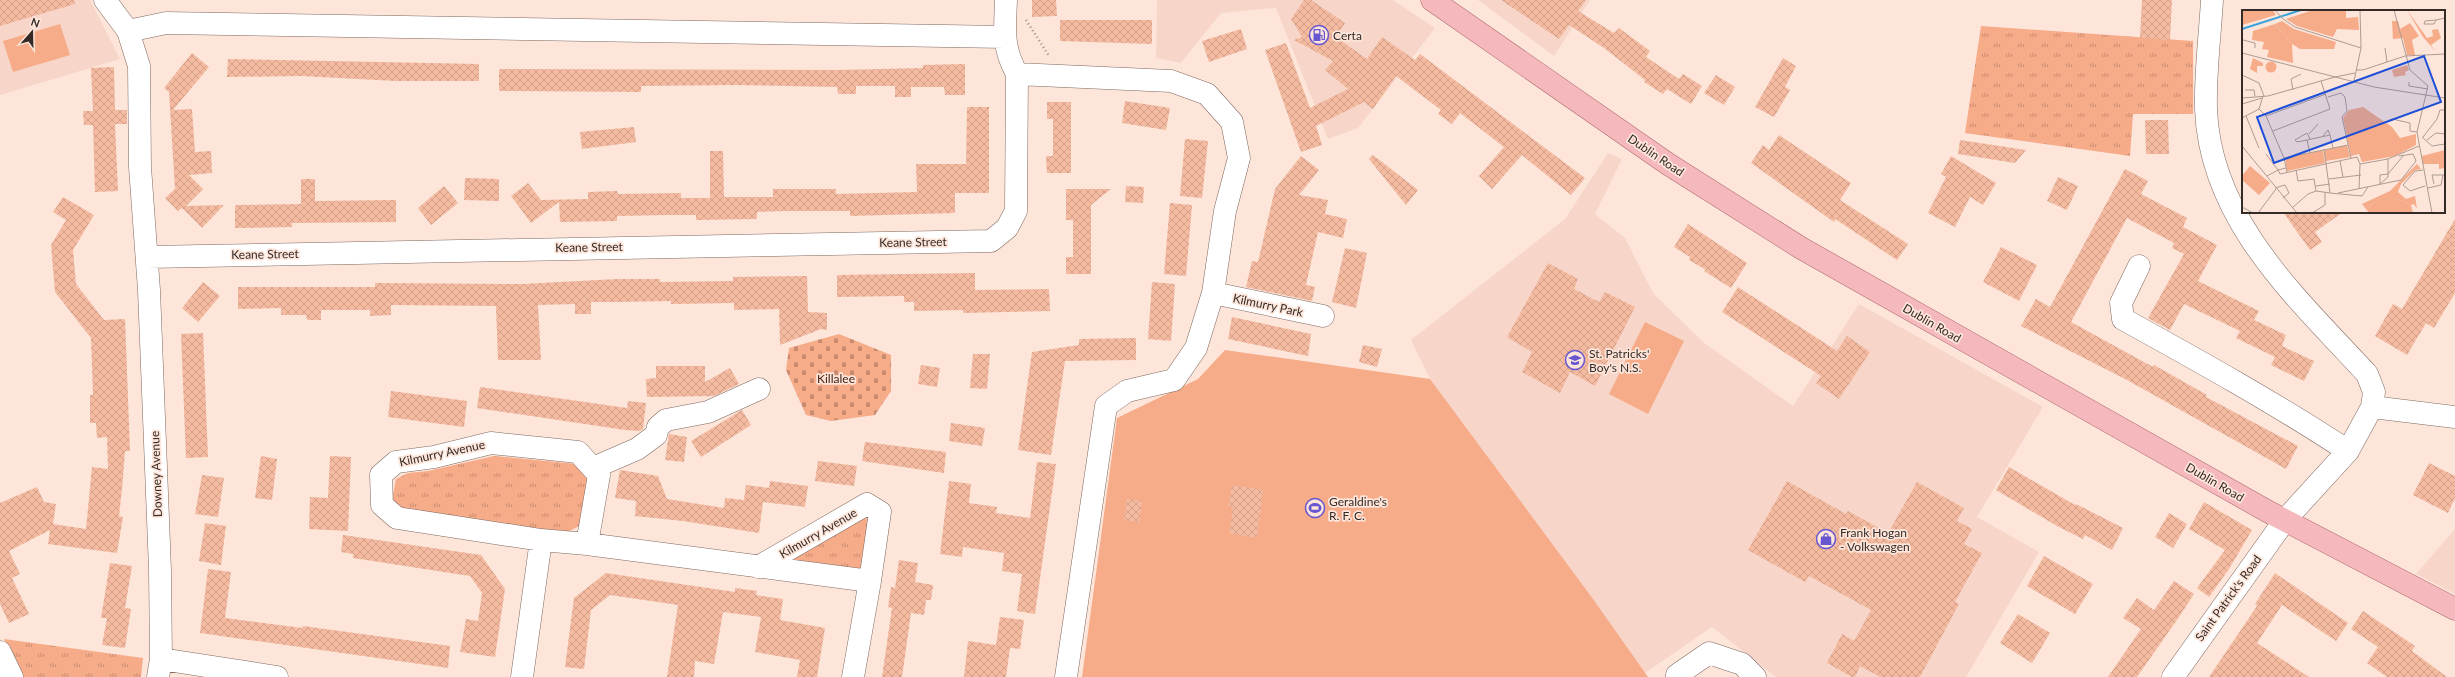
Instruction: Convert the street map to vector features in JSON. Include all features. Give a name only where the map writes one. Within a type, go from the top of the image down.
[{"type":"main road","name":"Dublin Road","points":[[1432,0],[1668,164],[1801,248],[1966,343],[2285,520],[2455,609]]},
{"type":"street","name":"Downey Avenue","points":[[105,0],[128,32],[139,66],[140,166],[149,290],[160,570],[159,668]]},
{"type":"street","points":[[2212,0],[2206,109],[2213,158],[2226,196],[2244,230],[2271,268],[2368,374],[2374,392],[2372,408],[2455,417]]},
{"type":"street","points":[[1006,2],[1005,37],[1008,56],[1017,74],[1051,74],[1171,81],[1207,94],[1232,122],[1239,158],[1225,211],[1213,293],[1196,348],[1174,380],[1127,391],[1106,406],[1066,677]]},
{"type":"street","points":[[128,32],[166,23],[1005,37]]},
{"type":"street","name":"Keane Street","points":[[147,257],[991,240],[1007,228],[1016,211],[1017,74]]},
{"type":"street","points":[[2139,266],[2121,303],[2123,319],[2194,358],[2309,426],[2348,451]]},
{"type":"street","name":"Kilmurry Park","points":[[1213,293],[1323,316]]},
{"type":"street","points":[[586,544],[599,475],[593,468],[637,449],[656,434],[658,428],[666,420],[708,412],[759,389]]},
{"type":"street","name":"Saint Patrick's Road","points":[[2173,677],[2285,520],[2348,451],[2372,408]]},
{"type":"street","name":"Kilmurry Avenue","points":[[593,468],[578,452],[491,443],[434,457],[396,462],[382,475],[382,505],[397,518],[541,540],[586,544],[870,581]]},
{"type":"street","name":"Kilmurry Avenue","points":[[758,567],[867,504],[880,512],[870,581],[853,677]]},
{"type":"street","points":[[522,677],[541,540]]},
{"type":"street","points":[[0,652],[12,677]]},
{"type":"street","points":[[1677,674],[1709,653],[1742,664],[1755,677]]},
{"type":"street","points":[[159,668],[277,677]]},
{"type":"path","points":[[1006,2],[1012,4],[1021,13],[1050,58],[1051,74]]},
{"type":"shaded area","points":[[0,0],[90,0],[120,59],[0,95]]},
{"type":"shaded area","points":[[1157,0],[1393,0],[1435,28],[1358,128],[1328,139],[1276,8],[1221,13],[1181,63],[1156,58]]},
{"type":"shaded area","points":[[1478,0],[1590,0],[1554,56]]},
{"type":"shaded area","points":[[1608,153],[1622,159],[1595,214],[1625,238],[1653,293],[1703,342],[1793,406],[1859,304],[2043,407],[1977,517],[2039,552],[1966,677],[1776,677],[1712,627],[1645,673],[1430,379],[1411,340],[1565,219]]},
{"type":"shaded area","points":[[2455,529],[2455,594],[2416,574]]},
{"type":"green space","points":[[60,24],[70,55],[13,72],[3,41]]},
{"type":"green space","points":[[1981,26],[2193,41],[2193,114],[2133,114],[2130,156],[1965,133]]},
{"type":"green space","points":[[1645,322],[1684,341],[1648,414],[1609,394]]},
{"type":"green space","name":"Killalee","points":[[839,334],[891,355],[891,391],[875,415],[831,421],[806,415],[786,370],[789,348]]},
{"type":"green space","name":"Geraldine's R. F. C.","points":[[1225,350],[1430,379],[1593,599],[1648,677],[1082,677],[1117,418],[1198,379]]},
{"type":"green space","points":[[494,456],[577,464],[589,479],[581,525],[568,532],[406,515],[392,499],[396,479],[408,473],[428,471]]},
{"type":"green space","points":[[863,518],[868,519],[861,571],[784,561]]},
{"type":"green space","points":[[4,639],[143,658],[141,677],[23,677]]},
{"type":"building","points":[[0,0],[74,0],[75,4],[0,26]]},
{"type":"building","points":[[1032,0],[1056,0],[1057,16],[1032,17]]},
{"type":"building","points":[[1304,0],[1311,0],[1345,23],[1336,37],[1367,59],[1382,37],[1415,60],[1420,54],[1585,178],[1571,195],[1522,155],[1492,189],[1479,176],[1504,147],[1460,113],[1452,124],[1438,114],[1441,110],[1396,76],[1373,109],[1364,102],[1316,126],[1322,145],[1301,152],[1265,50],[1286,43],[1310,108],[1348,89],[1325,70],[1333,61],[1294,40],[1302,37],[1291,19]]},
{"type":"building","points":[[1501,0],[1586,0],[1578,11],[1614,33],[1619,28],[1650,51],[1646,57],[1679,79],[1683,74],[1702,86],[1691,104],[1667,89],[1663,94],[1644,82],[1645,80],[1604,48],[1569,25],[1559,39]]},
{"type":"building","points":[[2142,0],[2172,0],[2170,40],[2140,38]]},
{"type":"building","points":[[1060,20],[1152,20],[1152,44],[1060,41]]},
{"type":"building","points":[[1241,29],[1247,49],[1209,62],[1202,41]]},
{"type":"building","points":[[192,53],[209,67],[173,110],[192,109],[195,152],[211,151],[212,173],[189,175],[203,189],[186,206],[224,205],[202,228],[182,208],[178,211],[165,198],[175,189],[169,92],[164,88]]},
{"type":"building","points":[[1783,58],[1796,66],[1785,87],[1790,90],[1774,117],[1755,107]]},
{"type":"building","points":[[228,59],[479,64],[479,81],[396,81],[301,76],[227,77]]},
{"type":"building","points":[[965,64],[965,95],[945,95],[944,87],[911,87],[911,97],[895,97],[895,86],[856,86],[856,94],[838,94],[837,87],[735,85],[641,86],[641,92],[499,91],[499,69],[837,70],[923,68],[923,65]]},
{"type":"building","points":[[114,67],[115,110],[127,110],[127,124],[115,124],[118,191],[95,192],[93,125],[84,125],[83,111],[93,111],[91,68]]},
{"type":"building","points":[[1716,75],[1735,87],[1724,105],[1704,93]]},
{"type":"building","points":[[1125,101],[1170,108],[1166,130],[1122,123]]},
{"type":"building","points":[[1047,102],[1071,102],[1071,173],[1047,173],[1046,156],[1053,156],[1053,119],[1047,119]]},
{"type":"building","points":[[967,107],[989,107],[989,193],[955,193],[955,213],[850,216],[850,211],[787,211],[757,212],[757,219],[696,220],[696,215],[667,215],[617,216],[617,221],[560,222],[559,202],[531,223],[511,196],[528,183],[541,200],[588,199],[588,192],[617,191],[618,194],[681,193],[681,198],[710,198],[710,151],[723,151],[724,197],[773,197],[773,189],[836,189],[836,194],[917,192],[916,164],[966,164]]},
{"type":"building","points":[[2145,120],[2168,120],[2169,154],[2146,154]]},
{"type":"building","points":[[634,127],[636,142],[582,149],[580,132]]},
{"type":"building","points":[[1779,135],[1851,183],[1840,200],[1908,244],[1897,260],[1835,219],[1834,222],[1751,163],[1763,145],[1769,150]]},
{"type":"building","points":[[1185,139],[1208,141],[1202,198],[1180,196]]},
{"type":"building","points":[[1960,140],[2026,150],[2015,163],[1958,154]]},
{"type":"building","points":[[1373,155],[1418,190],[1406,205],[1369,159]]},
{"type":"building","points":[[1301,156],[1319,170],[1299,195],[1328,200],[1325,214],[1347,219],[1343,238],[1318,232],[1306,285],[1315,287],[1312,301],[1246,287],[1252,261],[1258,262],[1275,189]]},
{"type":"building","points":[[1951,156],[1996,183],[1983,205],[1970,197],[1955,227],[1928,213],[1946,177],[1941,174]]},
{"type":"building","points":[[2125,169],[2148,181],[2141,194],[2187,218],[2183,227],[2217,245],[2198,281],[2259,311],[2254,320],[2286,335],[2282,346],[2314,361],[2304,381],[2271,365],[2275,357],[2236,338],[2240,331],[2184,304],[2170,330],[2148,318],[2184,254],[2172,248],[2174,243],[2127,218],[2071,322],[2153,367],[2154,365],[2207,395],[2206,397],[2298,446],[2286,469],[2127,380],[2021,326],[2036,299],[2050,307]]},
{"type":"building","points":[[2058,177],[2078,186],[2067,210],[2047,201]]},
{"type":"building","points":[[465,178],[499,179],[499,201],[464,200]]},
{"type":"building","points":[[301,179],[315,179],[315,201],[396,200],[396,222],[292,223],[292,227],[235,228],[235,205],[301,204]]},
{"type":"building","points":[[444,186],[458,203],[431,225],[418,208]]},
{"type":"building","points":[[1126,186],[1144,187],[1143,203],[1125,202]]},
{"type":"building","points":[[1066,189],[1111,189],[1091,205],[1091,274],[1066,274],[1066,257],[1073,257],[1073,220],[1066,220]]},
{"type":"building","points":[[63,197],[94,215],[73,250],[76,284],[104,320],[125,319],[130,451],[125,451],[119,516],[123,517],[117,553],[48,544],[50,530],[9,551],[20,574],[12,578],[29,614],[9,623],[0,604],[0,503],[37,487],[44,502],[56,504],[53,524],[86,529],[92,467],[108,469],[107,437],[97,438],[96,423],[90,423],[90,395],[93,395],[91,338],[55,292],[51,245],[66,220],[53,212]]},
{"type":"building","points":[[1170,203],[1192,205],[1186,276],[1164,274]]},
{"type":"building","points":[[2284,213],[2342,213],[2315,232],[2322,242],[2310,250]]},
{"type":"building","points":[[2455,219],[2455,293],[2434,328],[2426,323],[2407,355],[2375,336],[2393,304],[2402,309]]},
{"type":"building","points":[[1688,224],[1747,263],[1731,288],[1704,271],[1706,270],[1689,260],[1690,257],[1674,247]]},
{"type":"building","points":[[2001,247],[2037,265],[2019,301],[1983,282]]},
{"type":"building","points":[[1345,248],[1367,253],[1356,308],[1332,302]]},
{"type":"building","points":[[1548,263],[1578,279],[1574,289],[1599,302],[1605,292],[1635,307],[1595,386],[1570,372],[1560,393],[1522,372],[1532,352],[1507,337]]},
{"type":"building","points":[[975,273],[975,290],[1049,289],[1050,311],[963,313],[963,310],[914,311],[914,302],[904,302],[904,296],[837,297],[837,275]]},
{"type":"building","points":[[807,276],[808,312],[827,313],[827,330],[821,329],[780,345],[779,309],[734,310],[734,303],[671,304],[671,301],[591,302],[591,314],[575,314],[575,304],[538,305],[541,360],[498,360],[496,306],[391,305],[391,315],[370,316],[370,310],[321,310],[321,320],[307,320],[306,315],[281,315],[281,308],[238,309],[238,287],[375,287],[375,283],[523,284],[617,279],[660,279],[660,282],[733,281],[733,277]]},
{"type":"building","points":[[203,282],[220,296],[198,322],[182,308]]},
{"type":"building","points":[[1152,282],[1175,284],[1171,341],[1148,339]]},
{"type":"building","points":[[1738,287],[1837,351],[1847,336],[1870,352],[1839,399],[1816,383],[1821,376],[1722,312]]},
{"type":"building","points":[[1232,317],[1311,334],[1308,356],[1228,339]]},
{"type":"building","points":[[203,333],[208,457],[186,458],[181,334]]},
{"type":"building","points":[[1136,338],[1136,360],[1065,361],[1051,455],[1018,450],[1032,352],[1079,345],[1079,339]]},
{"type":"building","points":[[1363,345],[1382,349],[1377,367],[1359,362]]},
{"type":"building","points":[[973,354],[990,354],[987,389],[970,388]]},
{"type":"building","points":[[921,365],[940,368],[937,387],[918,384]]},
{"type":"building","points":[[656,366],[705,366],[705,382],[730,368],[739,384],[714,396],[647,397],[646,379],[656,378]]},
{"type":"building","points":[[480,387],[627,408],[628,401],[646,403],[643,429],[640,431],[625,430],[477,408]]},
{"type":"building","points":[[391,391],[467,401],[464,427],[388,417]]},
{"type":"building","points":[[742,410],[751,425],[701,457],[691,441]]},
{"type":"building","points":[[951,423],[985,428],[982,446],[949,441]]},
{"type":"building","points":[[669,434],[687,437],[684,462],[665,460]]},
{"type":"building","points":[[865,442],[946,452],[944,473],[862,461]]},
{"type":"building","points":[[261,456],[277,459],[272,500],[255,498]]},
{"type":"building","points":[[330,456],[351,457],[348,531],[309,529],[310,497],[328,498]]},
{"type":"building","points":[[818,461],[857,466],[854,486],[815,481]]},
{"type":"building","points":[[1037,462],[1056,464],[1035,614],[1017,611],[1022,574],[1002,571],[1004,553],[963,547],[962,557],[940,554],[949,481],[971,484],[969,503],[997,507],[996,513],[1030,518]]},
{"type":"building","points":[[2429,463],[2455,476],[2455,498],[2448,513],[2413,495]]},
{"type":"building","points":[[2009,467],[2075,505],[2076,504],[2123,528],[2112,550],[2085,535],[2083,539],[2057,526],[1996,490]]},
{"type":"building","points":[[620,470],[658,476],[667,499],[724,508],[725,498],[744,500],[746,485],[769,488],[770,481],[808,486],[805,507],[763,502],[759,533],[683,521],[635,516],[636,501],[615,498]]},
{"type":"building","points":[[202,475],[224,478],[218,517],[195,514]]},
{"type":"building","points":[[1787,481],[1846,514],[1848,511],[1888,533],[1917,482],[1964,508],[1957,521],[1972,529],[1964,544],[1982,553],[1955,602],[1959,604],[1920,677],[1880,677],[1860,666],[1855,677],[1852,677],[1827,663],[1842,634],[1854,641],[1871,610],[1809,576],[1805,582],[1748,550]]},
{"type":"building","points":[[1232,485],[1263,490],[1257,538],[1229,533],[1233,507],[1228,506]]},
{"type":"building","points":[[1127,499],[1142,501],[1139,522],[1124,520]]},
{"type":"building","points":[[2204,502],[2252,530],[2229,569],[2209,597],[2197,588],[2225,550],[2189,529]]},
{"type":"building","points":[[2169,513],[2187,524],[2173,548],[2155,537]]},
{"type":"building","points":[[205,523],[226,526],[221,565],[199,561]]},
{"type":"building","points":[[343,535],[481,555],[505,589],[495,657],[460,652],[466,619],[478,621],[482,593],[470,576],[353,558],[353,554],[341,552]]},
{"type":"building","points":[[2044,556],[2093,584],[2075,614],[2027,586]]},
{"type":"building","points":[[899,560],[918,563],[915,582],[933,585],[931,600],[926,600],[924,615],[911,613],[902,677],[882,677],[892,608],[888,607],[891,587],[895,588]]},
{"type":"building","points":[[110,563],[132,566],[125,608],[131,609],[125,648],[102,645],[107,618],[101,618]]},
{"type":"building","points":[[208,569],[231,572],[225,618],[302,628],[303,626],[450,646],[448,668],[200,633]]},
{"type":"building","points":[[606,573],[735,592],[735,588],[757,591],[756,595],[783,599],[780,620],[825,628],[817,677],[797,677],[800,660],[755,652],[761,617],[723,612],[714,664],[695,661],[694,677],[667,677],[678,605],[610,595],[591,610],[584,669],[565,667],[574,598]]},
{"type":"building","points":[[2275,573],[2348,623],[2336,641],[2282,605],[2257,643],[2309,677],[2209,677],[2257,606],[2255,604]]},
{"type":"building","points":[[2174,581],[2194,594],[2179,617],[2137,677],[2108,677],[2141,629],[2123,618],[2137,598],[2154,610]]},
{"type":"building","points":[[2363,611],[2415,646],[2412,651],[2447,677],[2387,677],[2367,663],[2378,647],[2351,629]]},
{"type":"building","points":[[2018,614],[2050,633],[2032,663],[2000,643]]},
{"type":"building","points":[[1000,617],[1024,620],[1020,649],[1010,648],[1006,677],[964,677],[968,641],[996,645]]},
{"type":"place","name":"Certa","points":[[1319,35]]},
{"type":"place","name":"St. Patricks' Boy's N.S.","points":[[1575,360]]},
{"type":"place","name":"Geraldine's R. F. C.","points":[[1315,508]]},
{"type":"place","name":"Frank Hogan - Volkswagen","points":[[1826,539]]}]
